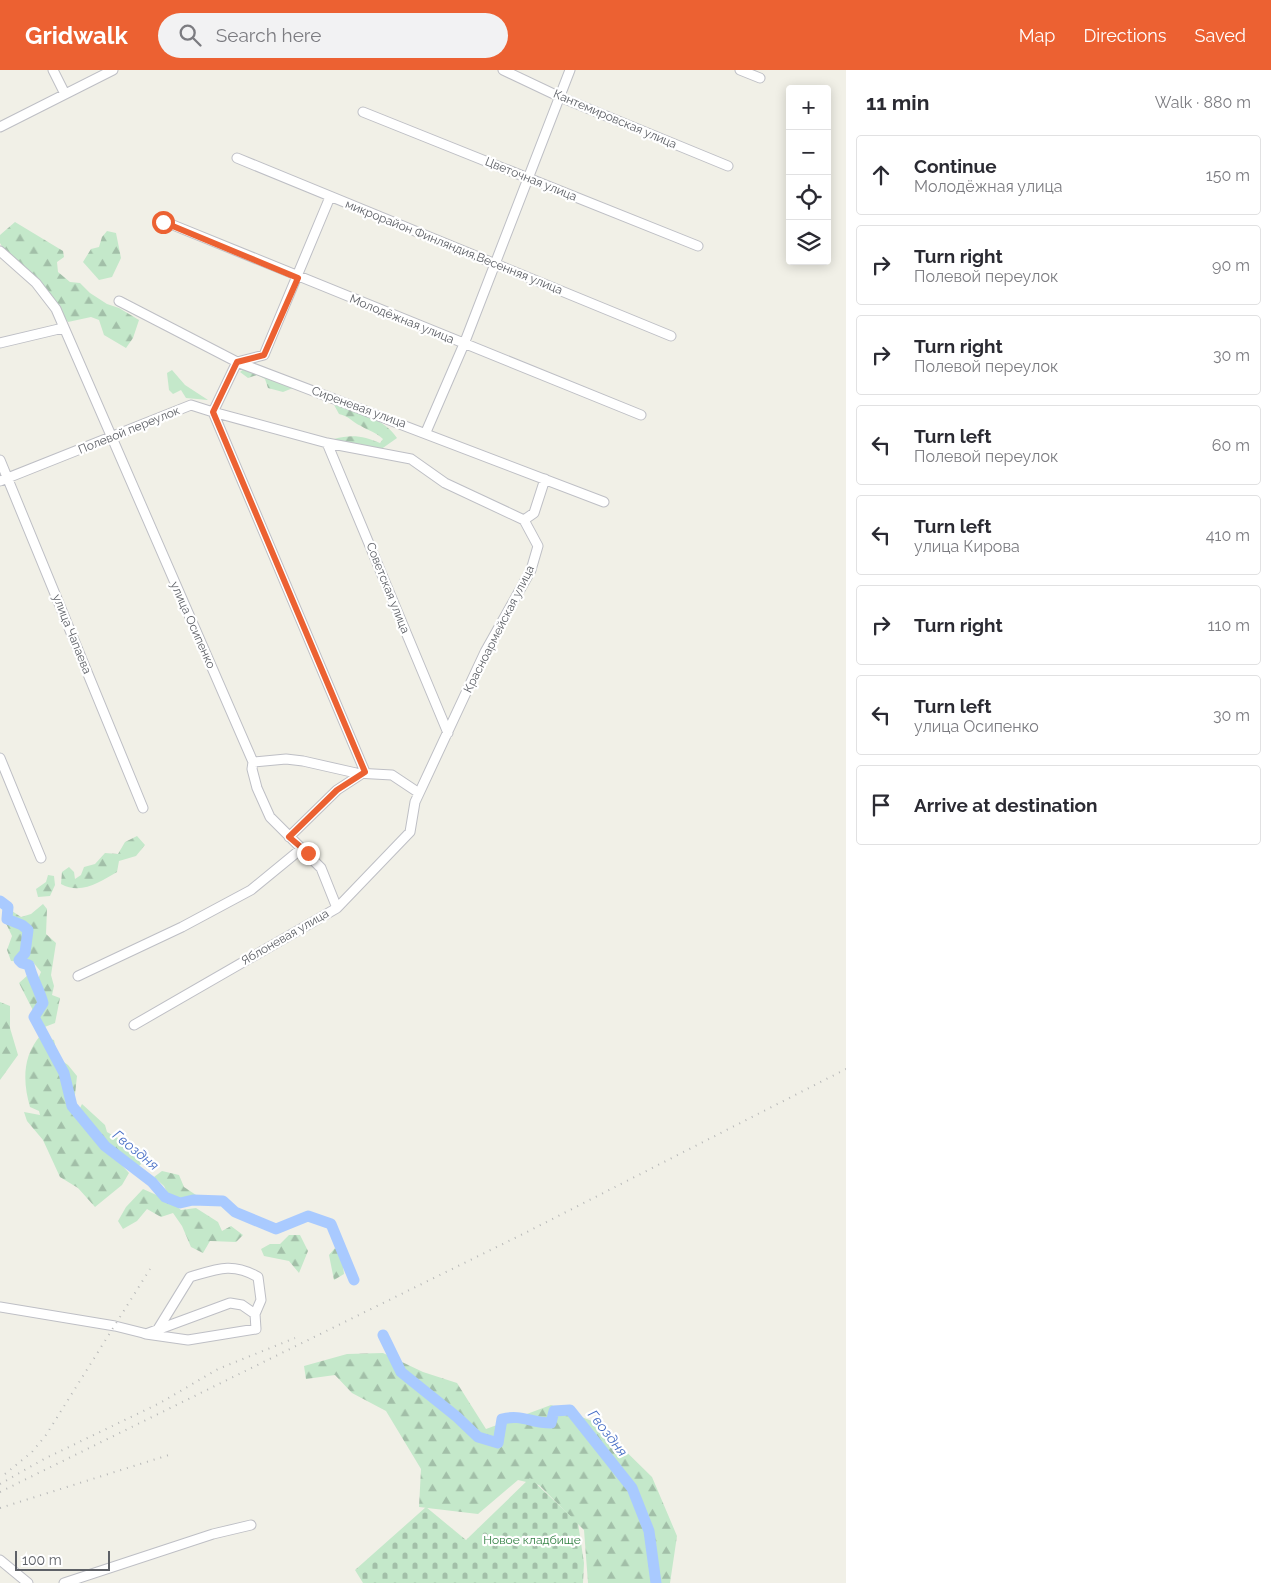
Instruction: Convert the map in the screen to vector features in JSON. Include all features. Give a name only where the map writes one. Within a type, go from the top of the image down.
[{"type":"street","points":[[53,70],[65,94]]},
{"type":"street","points":[[0,127],[113,70]]},
{"type":"street","name":"Кантемировская улица","points":[[503,70],[560,97],[728,166]]},
{"type":"street","points":[[426,432],[464,344],[570,70]]},
{"type":"street","points":[[740,70],[760,78]]},
{"type":"street","name":"Цветочная улица","points":[[363,112],[698,246]]},
{"type":"street","name":"микрорайон Финляндия,Весенняя улица","points":[[237,158],[671,336]]},
{"type":"street","points":[[330,196],[298,278],[264,355],[237,362],[213,412],[365,772]]},
{"type":"street","name":"Молодёжная улица","points":[[163,222],[641,415]]},
{"type":"street","name":"улица Осипенко","points":[[0,251],[36,283],[56,309],[253,762],[252,769],[270,818],[322,868],[337,908]]},
{"type":"street","name":"Сиреневая улица","points":[[120,301],[237,362],[426,432],[604,502]]},
{"type":"street","points":[[0,343],[64,328]]},
{"type":"street","name":"Полевой переулок","points":[[4,480],[191,405],[213,412]]},
{"type":"street","points":[[213,412],[327,442],[411,459],[445,483],[524,520],[534,513],[545,479]]},
{"type":"street","name":"Советская улица","points":[[327,442],[448,733]]},
{"type":"street","name":"улица Чапаева","points":[[0,460],[4,480],[143,808]]},
{"type":"street","name":"Красноармейская улица","points":[[419,794],[485,652],[531,570],[538,546],[524,520]]},
{"type":"street","points":[[0,758],[41,858]]},
{"type":"street","points":[[253,762],[286,759],[303,760],[356,773],[392,774],[419,794]]},
{"type":"street","points":[[289,837],[337,790],[365,772]]},
{"type":"street","name":"Яблоневая улица","points":[[134,1025],[337,908],[410,832],[415,802],[419,794]]},
{"type":"street","points":[[78,976],[182,927],[251,890],[301,849]]},
{"type":"street","points":[[0,1307],[188,1340],[256,1329],[255,1314],[261,1300],[258,1277],[243,1268],[222,1268],[190,1277],[158,1329]]},
{"type":"street","points":[[146,1334],[230,1303],[242,1305],[255,1314]]},
{"type":"street","points":[[64,1583],[213,1534],[251,1525]]},
{"type":"street","points":[[0,1560],[28,1583]]},
{"type":"green space","points":[[15,222],[63,251],[64,257],[57,262],[58,272],[70,282],[80,283],[90,293],[107,304],[119,308],[139,320],[133,338],[126,348],[104,335],[99,320],[91,317],[68,322],[50,298],[5,252],[0,243],[0,235]]},
{"type":"green space","points":[[107,231],[116,233],[121,258],[112,277],[99,280],[83,262],[91,249],[99,247],[102,237]]},
{"type":"green space","points":[[245,368],[293,388],[283,392],[268,388],[265,379],[257,375],[248,378],[240,372]]},
{"type":"green space","points":[[172,370],[185,385],[208,400],[186,398],[181,390],[173,394],[169,390],[167,373]]},
{"type":"green space","points":[[333,403],[377,420],[397,438],[380,450],[335,443],[334,439],[352,436],[363,437],[380,443],[383,439],[339,414]]},
{"type":"green space","points":[[137,836],[145,845],[136,856],[119,861],[117,872],[83,888],[68,887],[61,884],[62,872],[69,867],[74,872],[75,879],[81,875],[84,867],[95,864],[105,853],[118,854],[125,842]]},
{"type":"green space","points":[[48,875],[54,876],[55,885],[50,896],[38,897],[36,889],[46,882]]},
{"type":"green space","points":[[43,904],[47,909],[46,934],[56,943],[51,975],[54,986],[52,995],[60,998],[55,1023],[42,1028],[19,983],[29,974],[38,979],[41,972],[33,962],[11,961],[7,950],[12,936],[3,917],[5,912],[12,911],[21,917],[31,914]]},
{"type":"green space","points":[[0,1002],[10,1006],[10,1028],[18,1055],[0,1080]]},
{"type":"green space","points":[[40,1036],[54,1040],[58,1058],[68,1065],[77,1076],[74,1104],[76,1115],[129,1173],[122,1185],[95,1207],[78,1188],[60,1177],[43,1140],[27,1121],[24,1112],[40,1115],[39,1111],[30,1107],[25,1080],[27,1061],[34,1044]]},
{"type":"green space","points":[[82,1104],[105,1125],[107,1132],[145,1153],[143,1162],[138,1167],[103,1138],[79,1110]]},
{"type":"green space","points":[[162,1171],[179,1175],[184,1187],[196,1195],[187,1200],[170,1198],[164,1186],[154,1177]]},
{"type":"green space","points":[[143,1189],[170,1201],[181,1210],[196,1208],[218,1222],[222,1231],[231,1226],[243,1235],[236,1242],[210,1241],[203,1253],[191,1247],[182,1226],[173,1213],[161,1217],[147,1209],[137,1221],[123,1229],[118,1221],[126,1207]]},
{"type":"green space","points":[[289,1235],[300,1235],[308,1251],[299,1273],[289,1261],[264,1256],[261,1249],[270,1244],[280,1244]]},
{"type":"green space","points":[[335,1248],[342,1258],[344,1274],[334,1280],[329,1255]]},
{"type":"green space","points":[[383,1353],[423,1372],[457,1383],[486,1429],[551,1405],[597,1423],[652,1477],[677,1536],[670,1583],[588,1583],[584,1530],[539,1485],[518,1480],[478,1514],[419,1507],[421,1469],[386,1411],[352,1393],[335,1375],[306,1379],[304,1366],[347,1354]]},
{"type":"green space","name":"Новое кладбище","points":[[530,1478],[578,1523],[584,1563],[583,1583],[363,1583],[355,1570],[426,1507],[466,1540]]},
{"type":"waterway","name":"Гвоздня","points":[[0,901],[8,907],[7,919],[22,925],[28,930],[25,953],[19,960],[29,965],[43,1003],[34,1017],[64,1073],[72,1106],[105,1146],[152,1182],[165,1197],[180,1203],[193,1200],[223,1201],[235,1212],[276,1229],[308,1216],[331,1224],[354,1280]]},
{"type":"waterway","name":"Гвоздня","points":[[383,1335],[401,1372],[457,1417],[478,1437],[498,1443],[502,1419],[521,1418],[551,1423],[554,1411],[570,1410],[632,1488],[649,1531],[656,1583]]},
{"type":"railway","points":[[0,1492],[523,1234],[846,1069]]},
{"type":"railway","points":[[5,1474],[32,1452],[46,1435],[150,1269]]},
{"type":"railway","points":[[0,1484],[44,1459],[160,1403],[218,1369],[295,1338]]},
{"type":"railway","points":[[0,1508],[172,1454]]},
{"type":"route","points":[[163,222],[298,278],[264,355],[237,362],[213,412],[365,772],[352,778],[337,790],[289,837],[308,853]]}]
